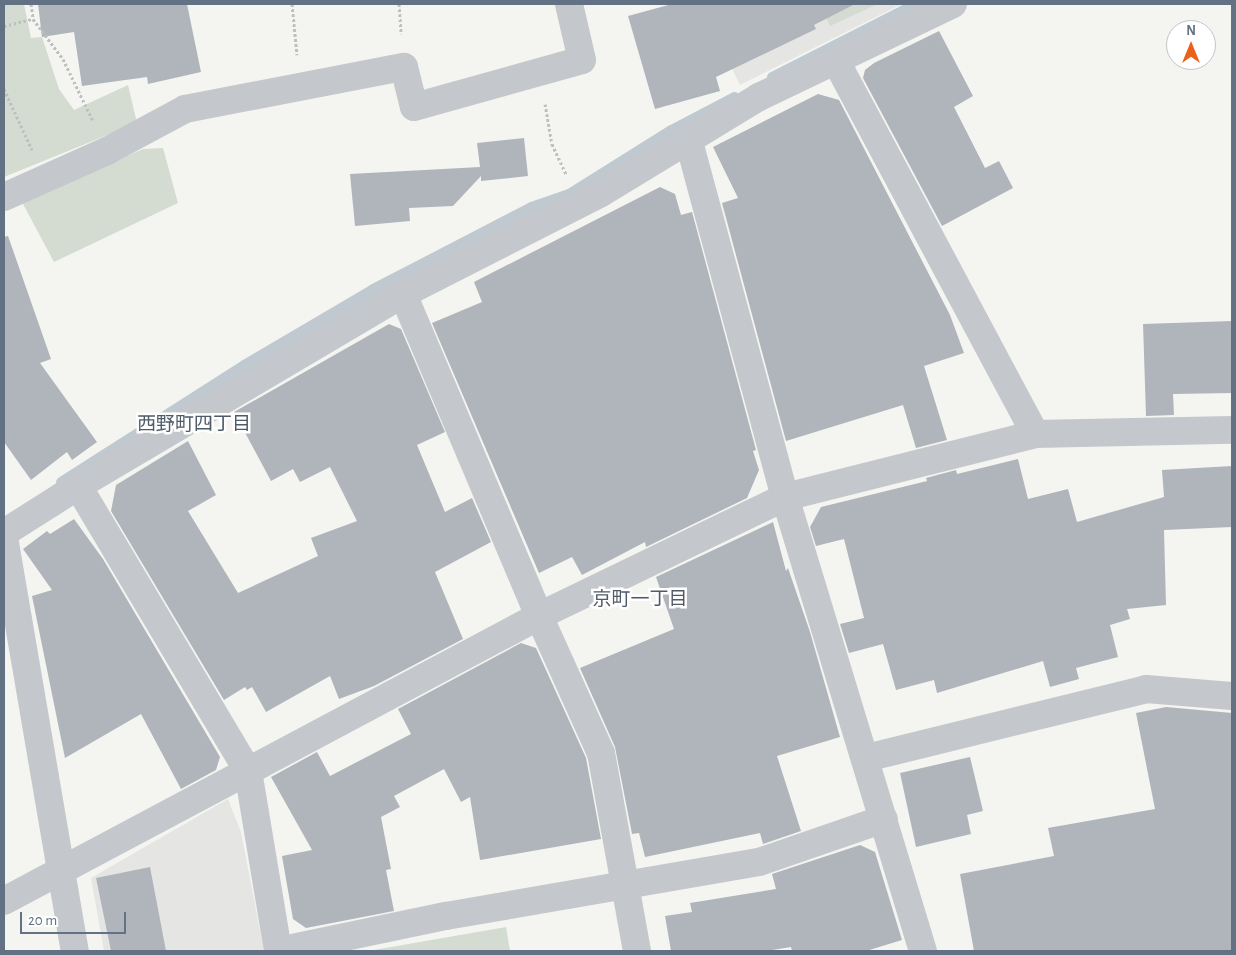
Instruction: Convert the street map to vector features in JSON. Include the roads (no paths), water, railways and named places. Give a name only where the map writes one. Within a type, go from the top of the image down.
[{"type":"street","points":[[4,197],[107,151],[186,109],[261,92],[301,89],[404,67],[414,107],[582,60],[569,4]]},
{"type":"street","points":[[75,951],[59,872],[4,535],[78,486],[403,294],[579,205],[759,97],[953,4]]},
{"type":"street","points":[[836,61],[1035,434]]},
{"type":"street","points":[[688,138],[785,497],[866,758],[923,951]]},
{"type":"street","points":[[403,294],[539,616],[602,753],[637,951]]},
{"type":"street","points":[[4,901],[539,616],[785,497],[1035,434],[1232,430]]},
{"type":"street","points":[[78,486],[248,771],[278,951],[446,916],[760,862],[884,819]]},
{"type":"street","points":[[866,758],[1146,689],[1232,696]]},
{"type":"waterway","points":[[772,77],[915,4]]},
{"type":"waterway","points":[[61,482],[244,365],[373,289],[531,207],[569,194],[671,130],[734,97]]},
{"type":"district","name":"西野町四丁目","points":[[194,425]]},
{"type":"district","name":"京町一丁目","points":[[640,600]]}]
